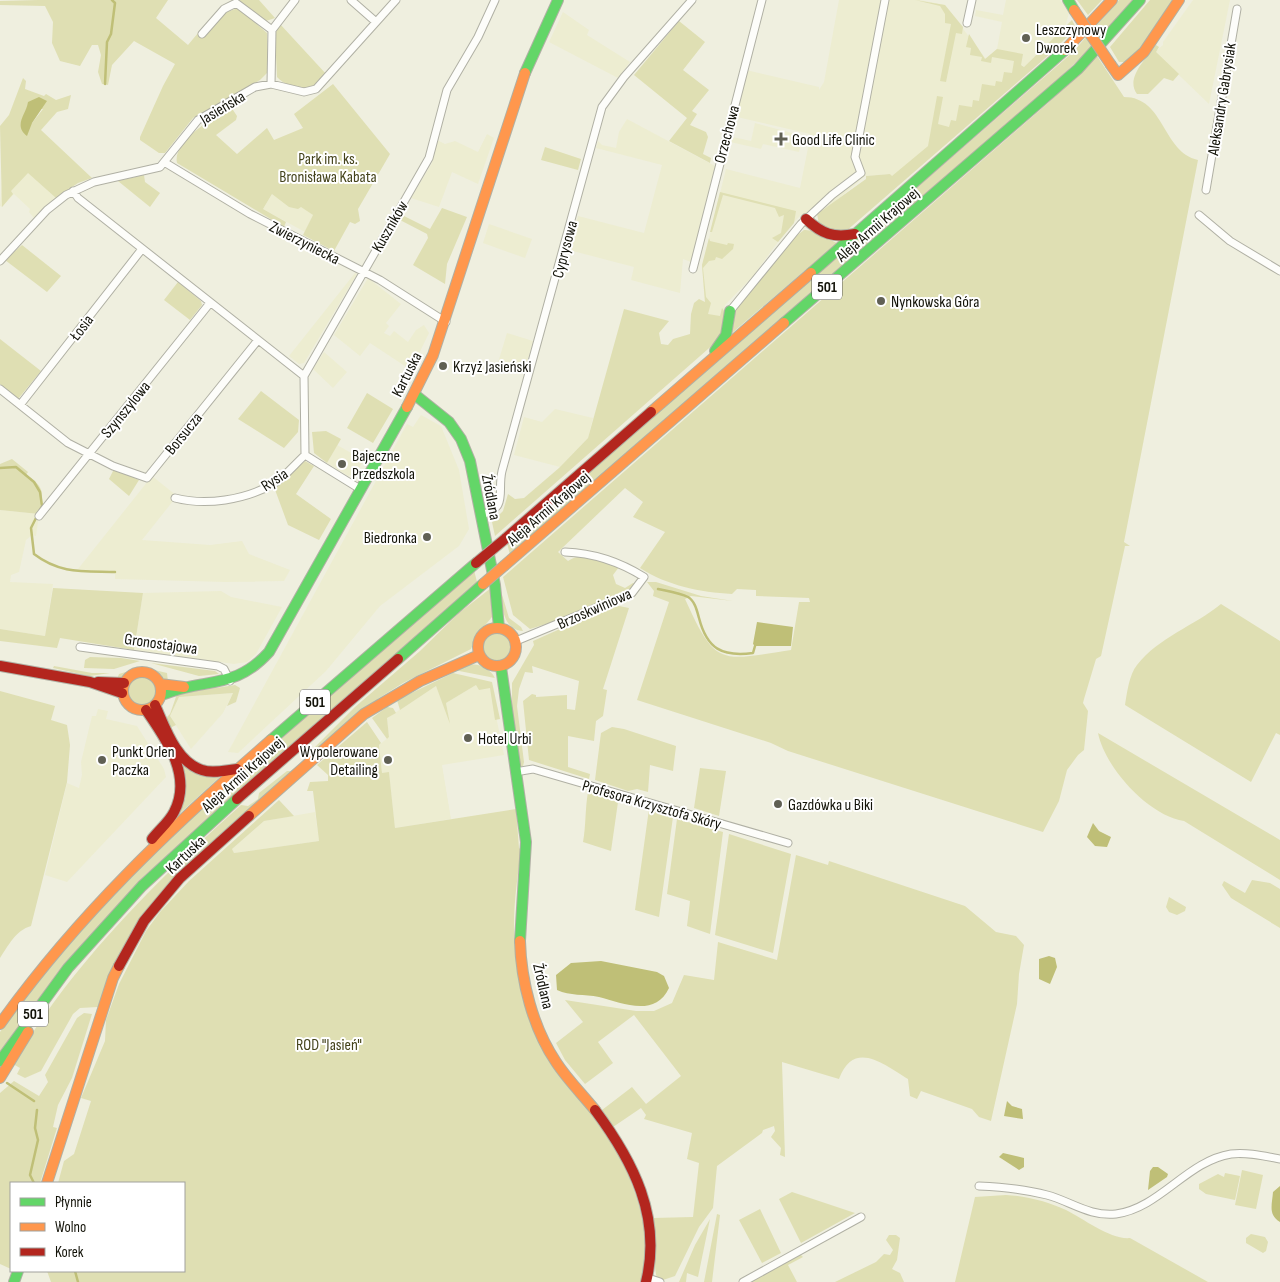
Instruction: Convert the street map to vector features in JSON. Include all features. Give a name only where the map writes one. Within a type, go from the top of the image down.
[{"type":"main road","name":"Kartuska","points":[[160,689],[230,680],[252,671],[269,652],[414,394],[433,355],[446,322],[528,60],[558,0]]},
{"type":"main road","points":[[1068,0],[1118,75],[1129,69],[1139,58],[1178,0]]},
{"type":"main road","name":"Aleja Armii Krajowej","points":[[0,1024],[65,939],[137,861],[237,769],[1042,72],[1081,35],[1112,0]]},
{"type":"main road","name":"Aleja Armii Krajowej","points":[[0,1061],[68,968],[106,924],[167,862],[278,762],[1070,75],[1108,38],[1140,0]]},
{"type":"main road","points":[[806,218],[820,231],[832,238],[856,234]]},
{"type":"main road","points":[[702,368],[724,337],[730,311]]},
{"type":"main road","name":"Źródlana","points":[[414,394],[450,423],[464,443],[495,585],[499,628]]},
{"type":"main road","points":[[499,628],[509,632],[516,641],[514,657],[501,667],[490,666],[479,655],[478,645],[482,636],[490,630],[499,628]]},
{"type":"main road","name":"Kartuska","points":[[47,1182],[113,978],[133,939],[156,906],[197,862],[364,714],[413,682],[479,655]]},
{"type":"main road","points":[[0,666],[90,682],[124,683]]},
{"type":"main road","name":"Źródlana","points":[[501,667],[527,860],[520,932],[528,993],[535,1019],[553,1058],[611,1134],[637,1184],[652,1232],[652,1254],[647,1280]]},
{"type":"main road","points":[[142,672],[153,675],[160,689],[151,708],[138,711],[129,707],[122,694],[124,683],[132,675],[142,672]]},
{"type":"main road","points":[[90,682],[122,694]]},
{"type":"main road","points":[[151,708],[189,762],[202,770],[237,769]]},
{"type":"main road","points":[[137,861],[174,811],[179,800],[181,780],[171,750],[151,708]]},
{"type":"main road","points":[[0,1078],[68,968]]},
{"type":"street","points":[[295,0],[272,30],[271,84],[304,92],[316,89],[396,0]]},
{"type":"street","points":[[351,0],[376,22]]},
{"type":"street","name":"Kuszników","points":[[304,376],[429,158],[447,90],[478,37],[495,0]]},
{"type":"street","name":"Cyprysowa","points":[[480,515],[494,510],[500,502],[502,470],[602,107],[661,33],[692,0]]},
{"type":"street","name":"Orzechowa","points":[[693,269],[762,0]]},
{"type":"street","points":[[730,311],[806,218],[860,173],[855,157],[885,0]]},
{"type":"street","points":[[967,23],[972,0]]},
{"type":"street","points":[[202,34],[224,9],[237,2],[272,30]]},
{"type":"street","name":"Aleksandry Gabrysiak","points":[[1206,190],[1236,9]]},
{"type":"street","name":"Jasieńska","points":[[164,162],[184,134],[198,120],[256,87],[271,84]]},
{"type":"street","points":[[0,261],[46,210],[73,191],[94,182],[160,167],[164,162]]},
{"type":"street","name":"Zwierzyniecka","points":[[164,162],[250,214],[363,271],[446,322]]},
{"type":"street","points":[[73,191],[78,198],[304,376],[306,455],[360,489]]},
{"type":"street","points":[[1199,215],[1264,264],[1280,271]]},
{"type":"street","name":"Łosia","points":[[20,405],[142,249]]},
{"type":"street","name":"Szynszylowa","points":[[39,516],[210,302]]},
{"type":"street","name":"Borsucza","points":[[89,454],[113,466],[147,478],[258,340]]},
{"type":"street","points":[[0,389],[54,434],[89,454]]},
{"type":"street","name":"Rysia","points":[[175,498],[189,502],[217,501],[244,496],[274,483],[306,455]]},
{"type":"street","name":"Brzoskwiniowa","points":[[516,641],[632,594],[644,577],[632,569],[587,553],[565,552]]},
{"type":"street","name":"Gronostajowa","points":[[80,648],[218,666],[224,668],[230,680]]},
{"type":"street","name":"Profesora Krzysztofa Skóry","points":[[515,772],[533,769],[788,843]]},
{"type":"street","points":[[979,1186],[1035,1192],[1087,1211],[1114,1214],[1145,1204],[1192,1172],[1222,1156],[1242,1153],[1280,1159]]},
{"type":"street","points":[[743,1282],[861,1217]]},
{"type":"street","points":[[647,1280],[660,1282]]},
{"type":"shaded area","points":[[839,0],[920,0],[945,5],[986,59],[997,49],[1002,22],[975,16],[976,10],[1003,15],[1006,0],[1060,0],[1069,13],[1065,27],[1024,67],[1022,65],[892,177],[890,174],[865,176],[830,206],[801,215],[789,227],[753,276],[725,305],[721,320],[706,318],[702,266],[726,169],[800,188],[809,143],[810,134],[733,116],[746,70],[819,87],[819,90],[824,82]]},
{"type":"shaded area","points":[[1193,0],[1230,0],[1209,104],[1155,52],[1163,45],[1163,42]]},
{"type":"shaded area","points":[[563,12],[589,30],[587,35],[630,62],[618,78],[549,42]]},
{"type":"shaded area","points":[[39,97],[47,101],[32,123],[27,136],[21,128],[22,120],[28,102]]},
{"type":"shaded area","points":[[627,119],[715,166],[691,262],[683,259],[680,293],[631,280],[634,267],[569,250],[578,216],[644,233],[662,165],[596,148],[598,141],[602,145],[616,148],[619,132]]},
{"type":"shaded area","points":[[755,123],[803,136],[799,152],[763,144],[761,149],[726,141],[728,136],[751,141]]},
{"type":"shaded area","points":[[487,134],[494,138],[478,184],[452,172],[439,207],[411,198],[432,163],[437,140],[445,144],[455,141],[478,152]]},
{"type":"shaded area","points":[[5,151],[56,198],[34,218],[29,212],[30,209],[14,194],[2,207],[0,206]]},
{"type":"shaded area","points":[[276,188],[313,215],[305,232],[263,209]]},
{"type":"shaded area","points":[[489,224],[532,239],[525,258],[483,243]]},
{"type":"shaded area","points":[[355,273],[357,274],[304,363],[299,364],[289,356]]},
{"type":"shaded area","points":[[368,278],[401,304],[386,323],[389,326],[384,333],[390,336],[394,331],[408,342],[416,330],[424,325],[429,333],[411,370],[370,343],[360,356],[334,335]]},
{"type":"shaded area","points":[[507,333],[533,341],[524,374],[497,366]]},
{"type":"shaded area","points":[[324,352],[347,372],[333,388],[313,369]]},
{"type":"shaded area","points":[[555,409],[593,418],[588,438],[560,467],[514,455],[524,417],[542,422]]},
{"type":"shaded area","points":[[421,415],[441,426],[459,470],[469,529],[459,546],[380,606],[326,671],[238,753],[228,752],[407,424],[413,427]]},
{"type":"shaded area","points":[[337,445],[364,460],[356,473],[348,476],[327,463]]},
{"type":"shaded area","points":[[152,476],[177,496],[142,540],[210,545],[242,541],[249,554],[290,570],[284,581],[226,582],[115,579],[115,573],[78,569]]},
{"type":"shaded area","points":[[0,510],[39,514],[36,536],[32,535],[26,540],[19,572],[11,575],[10,582],[53,584],[45,636],[0,629]]},
{"type":"shaded area","points":[[221,591],[231,597],[282,607],[256,654],[247,662],[234,664],[134,650],[143,593]]},
{"type":"shaded area","points":[[757,622],[793,627],[791,646],[755,646],[753,644]]},
{"type":"shaded area","points":[[476,685],[490,687],[504,755],[442,765],[451,819],[395,828],[389,773],[382,773],[379,745],[389,737],[387,718],[436,686],[449,719],[446,703]]},
{"type":"shaded area","points":[[233,693],[223,713],[191,749],[170,716],[179,697]]},
{"type":"shaded area","points":[[98,709],[108,711],[106,719],[137,726],[164,769],[166,777],[67,882],[45,875],[67,783],[79,788],[82,775],[81,762],[92,716],[96,716]]},
{"type":"shaded area","points":[[315,812],[319,841],[234,853],[232,849],[264,821]]},
{"type":"shaded area","points":[[1093,823],[1099,831],[1111,837],[1107,847],[1095,846],[1087,837]]},
{"type":"shaded area","points":[[1049,956],[1055,958],[1057,967],[1050,984],[1039,979],[1039,959]]},
{"type":"shaded area","points":[[601,961],[657,972],[664,976],[669,988],[663,997],[647,1006],[628,1005],[599,997],[557,990],[556,975],[571,963]]},
{"type":"shaded area","points":[[1007,1101],[1012,1106],[1022,1109],[1023,1119],[1004,1116]]},
{"type":"shaded area","points":[[1003,1153],[1024,1158],[1024,1167],[1019,1170],[999,1157]]},
{"type":"shaded area","points":[[1153,1167],[1158,1167],[1168,1174],[1167,1177],[1148,1190],[1150,1171]]},
{"type":"shaded area","points":[[1280,1186],[1280,1222],[1272,1213],[1272,1205],[1273,1192]]},
{"type":"green space","points":[[168,0],[156,18],[188,45],[198,33],[203,36],[224,13],[238,8],[267,33],[268,72],[260,80],[193,118],[165,153],[159,153],[140,140],[140,137],[175,64],[134,41],[112,65],[108,85],[102,84],[98,72],[101,55],[98,45],[92,45],[80,66],[60,61],[52,43],[53,22],[45,6],[0,5],[0,1]]},
{"type":"green space","points":[[240,0],[259,0],[275,18],[263,22],[240,4]]},
{"type":"green space","points":[[915,0],[945,5],[963,27],[962,34],[956,33],[946,82],[940,81],[951,24],[945,23],[945,14],[940,6]]},
{"type":"green space","points":[[1077,0],[1102,0],[1088,15]]},
{"type":"green space","points":[[1119,0],[1134,0],[1089,50],[1036,100],[510,555],[507,543],[1072,53]]},
{"type":"green space","points":[[1150,0],[1173,0],[1137,55],[1135,54],[1126,62],[1119,62],[1110,47]]},
{"type":"green space","points":[[1072,20],[1076,28],[1051,53],[845,232],[835,234],[819,224],[817,214],[866,179],[866,176],[890,174],[892,176],[928,146],[937,96],[943,97],[938,124],[949,127],[951,120],[956,121],[959,105],[972,107],[973,100],[979,101],[982,84],[995,86],[996,81],[1002,82],[1004,72],[1012,73],[1014,61],[992,57],[991,63],[981,61],[982,57],[970,55],[971,48],[966,47],[969,34],[985,59],[997,49],[1023,54],[1021,65],[1024,67]]},
{"type":"green space","points":[[679,21],[705,42],[683,70],[709,90],[692,111],[697,114],[690,125],[706,132],[708,137],[703,154],[711,158],[710,163],[669,141],[687,118],[634,75]]},
{"type":"green space","points":[[280,24],[327,75],[313,86],[302,88],[293,86],[277,77],[275,34]]},
{"type":"green space","points":[[1156,45],[1159,47],[1156,52],[1179,74],[1173,81],[1164,78],[1148,94],[1137,94],[1134,88],[1135,75],[1142,62]]},
{"type":"green space","points":[[1097,56],[1124,97],[1137,99],[1148,106],[1177,147],[1186,155],[1198,160],[1124,542],[1130,546],[1125,546],[1101,656],[1096,659],[1083,703],[1088,711],[1084,750],[1067,770],[1059,801],[1043,832],[788,751],[771,743],[637,700],[669,602],[653,596],[654,591],[647,582],[656,582],[701,596],[733,601],[691,596],[685,599],[713,648],[723,654],[734,657],[791,650],[799,602],[810,602],[809,598],[756,596],[756,590],[737,589],[732,594],[696,590],[673,584],[640,568],[665,532],[633,517],[643,502],[625,488],[558,552],[568,561],[574,558],[587,557],[619,567],[613,575],[616,584],[625,588],[633,583],[636,584],[600,605],[530,629],[513,615],[503,577],[1047,104]]},
{"type":"green space","points":[[23,78],[26,81],[25,89],[44,96],[46,94],[56,100],[71,95],[68,109],[57,112],[41,130],[92,178],[78,183],[56,198],[28,173],[11,191],[13,194],[2,207],[0,126],[9,115]],"holes":[[[27,108],[43,109],[32,123],[22,121]]]},
{"type":"green space","name":"Park im. ks. Bronisława Kabata","points":[[333,84],[390,154],[358,209],[360,221],[355,224],[350,222],[334,251],[303,235],[313,215],[301,207],[298,209],[289,207],[272,194],[263,209],[286,222],[284,227],[177,163],[177,155],[181,146],[188,138],[206,123],[231,107],[237,116],[236,120],[216,135],[237,154],[267,128],[274,140],[303,128],[294,114]]},
{"type":"green space","points":[[545,147],[581,159],[578,170],[541,160]]},
{"type":"green space","points":[[144,175],[145,182],[160,193],[150,207],[118,181]]},
{"type":"green space","points":[[720,192],[796,211],[794,223],[778,242],[772,238],[781,233],[784,215],[779,217],[775,208],[723,195],[712,232],[710,232]]},
{"type":"green space","points":[[442,208],[467,217],[447,264],[445,284],[413,265],[428,238],[427,234],[400,220],[396,221],[400,214],[430,229]]},
{"type":"green space","points":[[804,230],[817,233],[837,243],[732,333],[736,308],[792,239]]},
{"type":"green space","points":[[709,238],[710,241],[727,245],[728,243],[734,244],[733,249],[722,259],[716,257],[715,260],[709,261],[703,268],[706,297],[711,303],[708,314],[720,316],[722,308],[725,312],[723,330],[716,342],[495,536],[492,522],[503,511],[508,494],[515,499],[524,498],[559,468],[588,438],[624,309],[669,321],[659,333],[661,344],[668,345],[673,339],[690,334],[691,314],[694,303],[699,299],[705,302],[702,265]]},
{"type":"green space","points":[[22,245],[61,276],[47,292],[5,260]]},
{"type":"green space","points":[[178,282],[201,301],[202,305],[190,320],[164,300]]},
{"type":"green space","points":[[0,339],[41,371],[18,399],[0,384]]},
{"type":"green space","points":[[261,391],[299,420],[298,432],[284,448],[238,419]]},
{"type":"green space","points":[[367,393],[393,409],[373,443],[347,428]]},
{"type":"green space","points":[[326,431],[341,439],[327,463],[314,453],[312,432]]},
{"type":"green space","points":[[12,459],[28,472],[26,475],[40,487],[42,496],[39,514],[0,510],[0,464]]},
{"type":"green space","points":[[305,461],[314,466],[296,494],[331,519],[319,540],[288,525],[274,487]]},
{"type":"green space","points":[[114,469],[139,480],[129,496],[109,479]]},
{"type":"green space","points":[[474,570],[477,582],[143,877],[69,963],[0,1053],[0,1032],[43,972],[87,921],[136,869],[202,808]]},
{"type":"green space","points":[[498,581],[509,618],[521,627],[523,631],[515,629],[506,619]]},
{"type":"green space","points":[[53,588],[143,593],[134,650],[60,638],[57,648],[0,641],[0,629],[45,636]]},
{"type":"green space","points":[[491,588],[492,617],[476,636],[471,649],[403,683],[379,698],[165,888],[144,913],[129,938],[110,974],[98,1007],[80,1008],[73,1014],[41,1071],[25,1078],[17,1074],[20,1068],[13,1064],[61,992],[88,958],[147,894],[241,805],[248,806],[258,799],[259,793],[287,771],[291,771],[315,751],[315,747],[355,707],[420,651],[459,613]]},
{"type":"green space","points":[[1221,604],[1280,641],[1280,735],[1276,733],[1251,782],[1125,705],[1132,674],[1146,655],[1166,639]]},
{"type":"green space","points":[[614,605],[629,608],[603,689],[607,690],[603,716],[596,721],[594,741],[568,736],[568,767],[590,774],[589,779],[529,760],[523,701],[532,694],[536,695],[536,697],[567,695],[567,709],[575,710],[579,681],[532,666],[533,673],[525,672],[519,689],[517,706],[524,762],[523,766],[519,766],[512,715],[512,683],[534,645],[533,641]]},
{"type":"green space","points":[[498,631],[510,635],[514,647],[510,659],[498,663],[486,659],[482,647],[486,635]]},
{"type":"green space","points":[[90,657],[140,661],[114,669],[84,668],[85,660]]},
{"type":"green space","points":[[151,663],[215,671],[219,674],[199,676]]},
{"type":"green space","points":[[469,665],[484,667],[495,678],[454,670]]},
{"type":"green space","points":[[54,666],[92,673],[110,673],[90,676],[53,668]]},
{"type":"green space","points":[[142,667],[167,673],[168,682],[153,672],[141,668],[133,670],[117,679],[119,674]]},
{"type":"green space","points":[[453,673],[492,682],[500,719],[495,720],[490,688],[479,690],[476,685],[446,703],[450,724],[436,686],[400,710],[397,700]]},
{"type":"green space","points":[[141,676],[147,677],[155,685],[155,697],[147,705],[141,706],[135,705],[127,697],[126,691],[127,685],[135,677]]},
{"type":"green space","points":[[235,685],[240,688],[236,702],[227,706],[233,693],[179,697],[170,716],[176,725],[170,728],[165,719],[170,714],[177,694]]},
{"type":"green space","points":[[0,691],[55,706],[51,720],[67,725],[70,745],[67,782],[31,926],[17,935],[0,958]]},
{"type":"green space","points":[[387,707],[393,708],[396,713],[387,718],[389,737],[387,739],[372,718]]},
{"type":"green space","name":"ROD \"Jasień\"","points":[[367,722],[381,743],[379,745],[382,773],[389,772],[395,828],[516,809],[519,848],[521,850],[515,897],[514,942],[524,994],[536,1028],[554,1068],[565,1084],[597,1119],[608,1135],[628,1175],[643,1220],[646,1242],[645,1263],[640,1282],[51,1282],[47,1272],[185,1272],[185,1182],[58,1182],[64,1161],[74,1154],[91,1101],[81,1098],[105,1041],[106,1020],[119,984],[146,931],[160,912],[189,881],[279,800],[294,816],[264,821],[232,849],[234,853],[319,841],[313,791],[307,791],[310,782],[328,781],[328,775],[317,765]]},
{"type":"green space","points":[[612,727],[676,746],[673,771],[650,765],[648,792],[637,789],[628,791],[595,780],[601,733]]},
{"type":"green space","points":[[1098,733],[1280,840],[1280,880],[1184,821],[1157,810],[1143,800],[1130,788],[1109,761]]},
{"type":"green space","points":[[183,761],[222,775],[178,815],[186,788],[181,762]]},
{"type":"green space","points":[[700,768],[726,771],[719,816],[694,808]]},
{"type":"green space","points":[[588,792],[618,802],[611,851],[583,842]]},
{"type":"green space","points":[[649,809],[673,817],[659,917],[635,910]]},
{"type":"green space","points":[[677,819],[723,832],[710,934],[687,926],[690,901],[667,894]]},
{"type":"green space","points":[[729,834],[791,854],[773,953],[715,935]]},
{"type":"green space","points":[[796,855],[828,865],[829,861],[965,906],[996,932],[1016,936],[1024,945],[1019,974],[1017,1004],[991,1121],[979,1117],[972,1109],[921,1091],[917,1099],[910,1096],[908,1079],[880,1062],[871,1059],[853,1060],[845,1067],[839,1079],[782,1062],[785,1157],[780,1155],[781,1148],[771,1137],[775,1131],[774,1126],[763,1130],[762,1133],[717,1166],[713,1208],[699,1227],[675,1276],[663,1280],[657,1278],[656,1274],[653,1218],[693,1217],[699,1163],[687,1159],[692,1133],[644,1119],[646,1115],[641,1108],[613,1127],[602,1110],[632,1087],[646,1104],[681,1076],[634,1015],[598,1042],[613,1063],[585,1084],[565,1060],[556,1043],[583,1022],[565,1000],[636,1011],[654,1011],[672,1003],[684,975],[714,980],[718,942],[777,960]]},
{"type":"green space","points":[[1252,880],[1270,883],[1280,889],[1280,928],[1231,898],[1222,885],[1224,881],[1245,893]]},
{"type":"green space","points":[[1169,897],[1186,907],[1185,911],[1177,915],[1169,912],[1166,907]]},
{"type":"green space","points":[[84,1013],[92,1014],[72,1078],[58,1105],[53,1127],[57,1128],[40,1182],[10,1182],[10,1269],[0,1264],[0,1093],[14,1081],[39,1096],[48,1082],[45,1075],[77,1018]]},
{"type":"green space","points":[[1242,1170],[1263,1175],[1256,1209],[1235,1205]]},
{"type":"green space","points":[[1225,1173],[1240,1176],[1235,1200],[1206,1194],[1199,1189],[1199,1184],[1218,1174],[1224,1177]]},
{"type":"green space","points":[[792,1192],[855,1213],[801,1243],[779,1199]]},
{"type":"green space","points":[[1006,1195],[1037,1200],[1066,1210],[1115,1236],[1130,1238],[1208,1282],[955,1282],[975,1197]]},
{"type":"green space","points":[[760,1209],[781,1253],[762,1263],[739,1220]]},
{"type":"green space","points":[[717,1214],[720,1215],[712,1282],[704,1282]]},
{"type":"green space","points":[[710,1219],[698,1277],[687,1273],[686,1282],[679,1282],[695,1245]]},
{"type":"green space","points":[[1251,1234],[1265,1237],[1268,1242],[1266,1251],[1263,1253],[1246,1243],[1246,1238]]},
{"type":"green space","points":[[889,1235],[896,1235],[900,1238],[897,1260],[892,1269],[900,1273],[904,1282],[835,1282],[876,1262],[884,1254],[890,1255],[893,1250],[886,1240]]},
{"type":"green space","points":[[800,1254],[803,1257],[788,1265],[797,1282],[748,1282]]},
{"type":"waterway","points":[[105,84],[107,42],[111,34],[115,3],[112,0]]},
{"type":"waterway","points":[[0,468],[16,467],[34,482],[40,492],[42,506],[31,528],[34,554],[53,565],[63,568],[82,571],[115,572]]},
{"type":"waterway","points":[[658,589],[681,594],[692,601],[706,637],[717,649],[733,654],[742,654],[753,653],[755,646]]},
{"type":"waterway","points":[[7,1083],[34,1101]]},
{"type":"waterway","points":[[34,1182],[30,1175],[38,1140],[35,1128],[37,1110]]},
{"type":"waterway","points":[[75,1272],[78,1282]]},
{"type":"traffic: fast","points":[[525,73],[558,0]]},
{"type":"traffic: fast","points":[[1068,0],[1074,10]]},
{"type":"traffic: fast","points":[[784,323],[1078,69],[1140,0]]},
{"type":"traffic: fast","points":[[811,273],[1065,50]]},
{"type":"traffic: fast","points":[[715,351],[726,335],[730,311]]},
{"type":"traffic: fast","points":[[414,394],[449,422],[461,439],[470,461],[495,585],[499,628]]},
{"type":"traffic: fast","points":[[161,695],[178,689],[230,678],[249,669],[269,652],[407,407]]},
{"type":"traffic: fast","points":[[271,740],[476,563]]},
{"type":"traffic: fast","points":[[398,659],[483,584]]},
{"type":"traffic: fast","points":[[501,667],[526,842],[520,941]]},
{"type":"traffic: fast","points":[[0,1061],[68,968],[142,886],[237,799]]},
{"type":"traffic: fast","points":[[14,1282],[18,1272]]},
{"type":"traffic: slow","points":[[1065,50],[1112,0]]},
{"type":"traffic: slow","points":[[1111,65],[1118,75],[1144,52],[1179,0]]},
{"type":"traffic: slow","points":[[1074,10],[1111,65]]},
{"type":"traffic: slow","points":[[407,407],[433,355],[525,73]]},
{"type":"traffic: slow","points":[[651,412],[811,273]]},
{"type":"traffic: slow","points":[[505,565],[784,323]]},
{"type":"traffic: slow","points":[[483,584],[505,565]]},
{"type":"traffic: slow","points":[[497,628],[511,633],[516,647],[511,661],[497,666],[483,661],[478,647],[483,633],[497,628]]},
{"type":"traffic: slow","points":[[249,816],[364,714],[420,681],[479,655]]},
{"type":"traffic: slow","points":[[142,672],[156,677],[161,691],[156,705],[142,710],[128,705],[123,691],[128,677],[142,672]]},
{"type":"traffic: slow","points":[[160,684],[184,687]]},
{"type":"traffic: slow","points":[[0,1024],[61,946],[127,874],[197,806],[271,740]]},
{"type":"traffic: slow","points":[[520,941],[526,988],[541,1034],[560,1068],[595,1110]]},
{"type":"traffic: slow","points":[[47,1182],[113,978],[119,966]]},
{"type":"traffic: slow","points":[[0,1078],[28,1032]]},
{"type":"traffic: jam","points":[[806,219],[828,234],[855,234]]},
{"type":"traffic: jam","points":[[505,539],[651,412]]},
{"type":"traffic: jam","points":[[476,563],[505,539]]},
{"type":"traffic: jam","points":[[237,799],[398,659]]},
{"type":"traffic: jam","points":[[0,666],[90,682],[122,693]]},
{"type":"traffic: jam","points":[[98,682],[124,683]]},
{"type":"traffic: jam","points":[[155,705],[172,743],[185,760],[193,766],[211,772],[237,769]]},
{"type":"traffic: jam","points":[[146,710],[175,758],[180,785],[179,798],[174,812],[167,823],[152,839]]},
{"type":"traffic: jam","points":[[119,966],[144,921],[180,878],[249,816]]},
{"type":"traffic: jam","points":[[595,1110],[621,1149],[641,1191],[647,1212],[650,1235],[650,1258],[646,1282]]},
{"type":"place","name":"Leszczynowy Dworek","points":[[1026,38]]},
{"type":"place","name":"Good Life Clinic","points":[[781,139]]},
{"type":"place","name":"Nynkowska Góra","points":[[881,301]]},
{"type":"place","name":"Krzyż Jasieński","points":[[443,366]]},
{"type":"place","name":"Bajeczne Przedszkola","points":[[342,464]]},
{"type":"place","name":"Biedronka","points":[[427,537]]},
{"type":"place","name":"Hotel Urbi","points":[[468,738]]},
{"type":"place","name":"Punkt Orlen Paczka","points":[[102,760]]},
{"type":"place","name":"Wypolerowane Detailing","points":[[388,760]]},
{"type":"place","name":"Gazdówka u Biki","points":[[778,804]]}]
